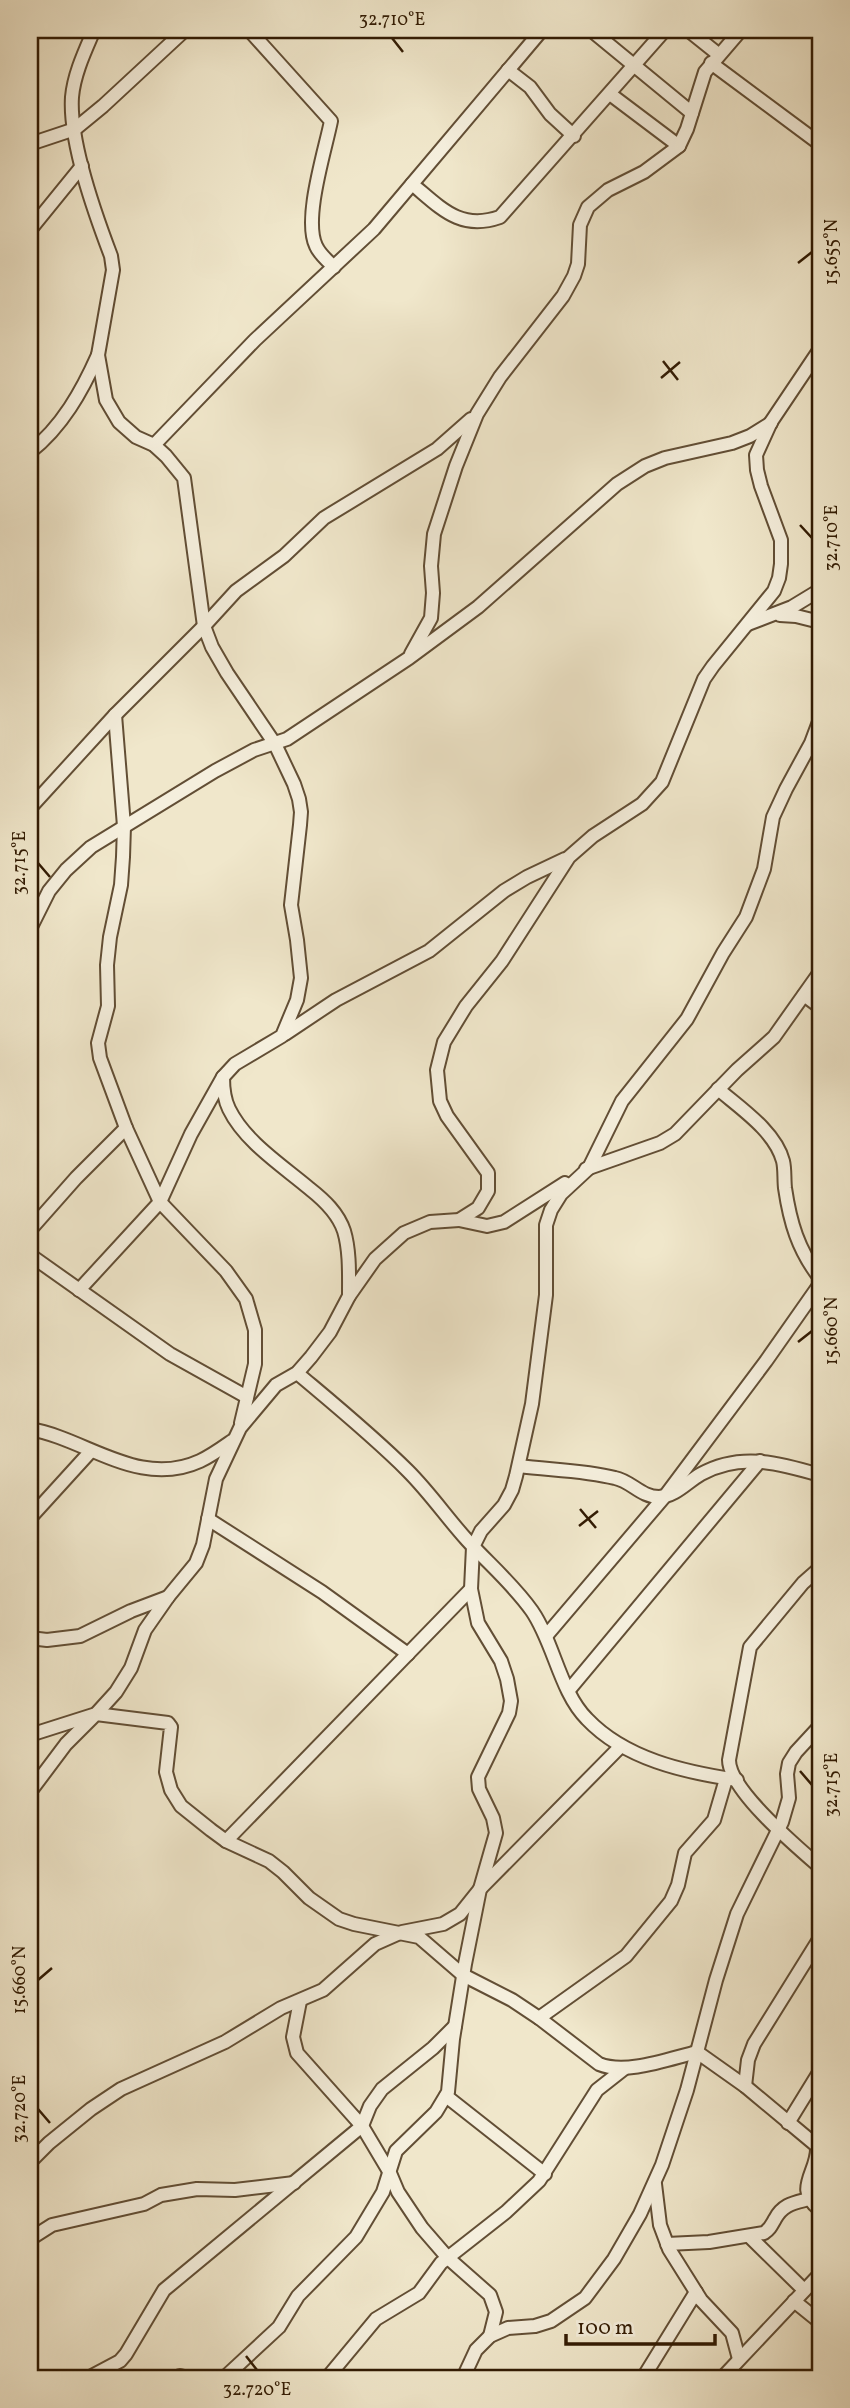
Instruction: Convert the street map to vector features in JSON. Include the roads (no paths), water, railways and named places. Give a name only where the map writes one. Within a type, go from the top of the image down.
[{"type":"street","points":[[30,452],[46,440],[58,425],[85,384],[99,355],[113,270],[82,166],[72,98],[76,76],[94,30]]},
{"type":"street","points":[[30,144],[75,129],[185,30]]},
{"type":"street","points":[[249,30],[331,121],[319,167],[312,229],[315,246],[334,267]]},
{"type":"street","points":[[154,445],[255,340],[374,229],[542,30]]},
{"type":"street","points":[[591,30],[692,113]]},
{"type":"street","points":[[412,184],[459,219],[475,223],[500,217],[665,30]]},
{"type":"street","points":[[688,30],[715,58],[820,144]]},
{"type":"street","points":[[409,658],[431,618],[434,534],[456,466],[477,414],[500,377],[563,296],[574,276],[578,264],[580,225],[588,207],[608,190],[644,172],[679,146],[700,83],[715,58],[741,30]]},
{"type":"street","points":[[508,70],[530,87],[550,114],[573,136]]},
{"type":"street","points":[[610,94],[679,146]]},
{"type":"street","points":[[30,230],[82,166]]},
{"type":"street","points":[[79,1290],[160,1202],[191,1134],[223,1077],[235,1064],[282,1037],[336,1000],[429,951],[504,891],[569,857],[593,836],[642,804],[662,782],[704,679],[774,591],[781,564],[779,530],[757,470],[757,455],[771,422],[820,349]]},
{"type":"street","points":[[99,355],[106,400],[111,412],[127,430],[154,445],[184,478],[204,626],[212,647],[275,744],[294,784],[301,812],[291,905],[300,978],[297,1000],[282,1037]]},
{"type":"street","points":[[30,808],[115,715],[236,591],[284,556],[324,519],[437,449],[477,414]]},
{"type":"street","points":[[30,929],[49,891],[66,870],[91,847],[215,771],[254,750],[287,739],[409,658],[478,607],[617,484],[655,462],[732,443],[750,436],[771,422]]},
{"type":"street","points":[[744,626],[792,607],[820,590]]},
{"type":"street","points":[[773,614],[796,615],[820,622]]},
{"type":"street","points":[[30,1792],[66,1744],[116,1692],[131,1668],[145,1630],[196,1563],[203,1545],[216,1479],[240,1427],[255,1364],[255,1330],[246,1299],[226,1271],[160,1202],[126,1128],[100,1058],[98,1043],[108,1006],[107,965],[121,885],[124,826],[115,715]]},
{"type":"street","points":[[224,2378],[279,2328],[298,2296],[356,2237],[375,2208],[396,2151],[436,2112],[446,2096],[463,1975],[480,1889],[496,1833],[493,1818],[479,1789],[478,1777],[509,1713],[511,1701],[508,1679],[501,1661],[478,1623],[471,1589],[473,1547],[481,1531],[512,1490],[519,1466],[532,1404],[544,1308],[546,1225],[561,1194],[589,1168],[622,1101],[687,1019],[746,917],[764,870],[773,817],[811,743],[820,719]]},
{"type":"street","points":[[459,1220],[478,1208],[488,1191],[488,1173],[447,1116],[440,1101],[436,1070],[439,1056],[452,1027],[502,961],[569,857]]},
{"type":"street","points":[[240,1427],[276,1385],[297,1373],[330,1332],[349,1296],[375,1259],[404,1233],[430,1222],[459,1220],[487,1226],[504,1222],[589,1168],[660,1143],[675,1134],[774,1037],[820,972]]},
{"type":"street","points":[[804,995],[820,1007]]},
{"type":"street","points":[[223,1077],[224,1094],[229,1109],[241,1128],[317,1194],[338,1217],[347,1245],[349,1296]]},
{"type":"street","points":[[718,1089],[773,1141],[783,1161],[790,1220],[799,1245],[820,1278]]},
{"type":"street","points":[[30,1230],[76,1178],[126,1128]]},
{"type":"street","points":[[30,1255],[170,1354],[247,1397]]},
{"type":"street","points":[[546,1636],[665,1496],[820,1284]]},
{"type":"street","points":[[297,1373],[410,1473],[530,1608],[546,1636],[577,1707],[587,1720],[621,1746],[685,1770],[731,1779],[778,1831],[820,1867]]},
{"type":"street","points":[[30,1429],[60,1437],[122,1464],[174,1469],[200,1461],[233,1441]]},
{"type":"street","points":[[30,1518],[92,1451]]},
{"type":"street","points":[[519,1466],[614,1477],[655,1497],[678,1491],[717,1466],[733,1462],[760,1461],[820,1475]]},
{"type":"street","points":[[569,1690],[760,1461]]},
{"type":"street","points":[[208,1519],[322,1592],[408,1654]]},
{"type":"street","points":[[540,2018],[626,1956],[671,1901],[678,1885],[685,1853],[714,1820],[731,1779],[729,1760],[750,1647],[803,1583],[820,1568]]},
{"type":"street","points":[[226,1841],[471,1589]]},
{"type":"street","points":[[30,1638],[47,1640],[80,1636],[131,1611],[168,1597]]},
{"type":"street","points":[[30,1735],[96,1714],[170,1724],[166,1772],[171,1790],[181,1806],[226,1841],[269,1861],[284,1872],[309,1898],[339,1919],[414,1935],[428,1942],[463,1975],[540,2018],[599,2064],[609,2068],[626,2067],[697,2052],[745,2086],[817,2146],[819,2152],[807,2187],[809,2199],[820,2210]]},
{"type":"street","points":[[463,2378],[476,2350],[490,2336],[508,2328],[551,2322],[585,2298],[628,2236],[655,2183],[687,2090],[716,1980],[737,1914],[778,1831],[787,1806],[789,1763],[820,1726]]},
{"type":"street","points":[[30,2162],[80,2118],[121,2089],[225,2042],[281,2008],[329,1986],[370,1946],[402,1932],[443,1924],[460,1914],[480,1889],[621,1746]]},
{"type":"street","points":[[745,2086],[748,2060],[754,2044],[820,1938]]},
{"type":"street","points":[[300,2001],[293,2037],[297,2053],[362,2126],[411,2213],[448,2258],[490,2295],[496,2312],[490,2336]]},
{"type":"street","points":[[88,2378],[120,2361],[164,2290],[362,2126],[370,2106],[382,2089],[433,2048],[455,2026]]},
{"type":"street","points":[[327,2378],[376,2319],[419,2293],[436,2268],[506,2212],[545,2174],[597,2090],[626,2067]]},
{"type":"street","points":[[788,2123],[820,2071]]},
{"type":"street","points":[[446,2096],[545,2174]]},
{"type":"street","points":[[30,2230],[144,2204],[161,2195],[176,2192],[206,2188],[235,2190],[294,2183]]},
{"type":"street","points":[[655,2183],[660,2225],[667,2244],[696,2292],[732,2333],[739,2359]]},
{"type":"street","points":[[667,2244],[709,2242],[767,2232],[786,2205],[809,2199]]},
{"type":"street","points":[[30,2239],[43,2229]]},
{"type":"street","points":[[749,2236],[804,2290]]},
{"type":"street","points":[[722,2378],[820,2274]]},
{"type":"street","points":[[643,2378],[696,2292]]},
{"type":"street","points":[[794,2301],[820,2322]]},
{"type":"street","points":[[816,2378],[820,2373]]},
{"type":"street","points":[[175,2378],[188,2378]]}]
